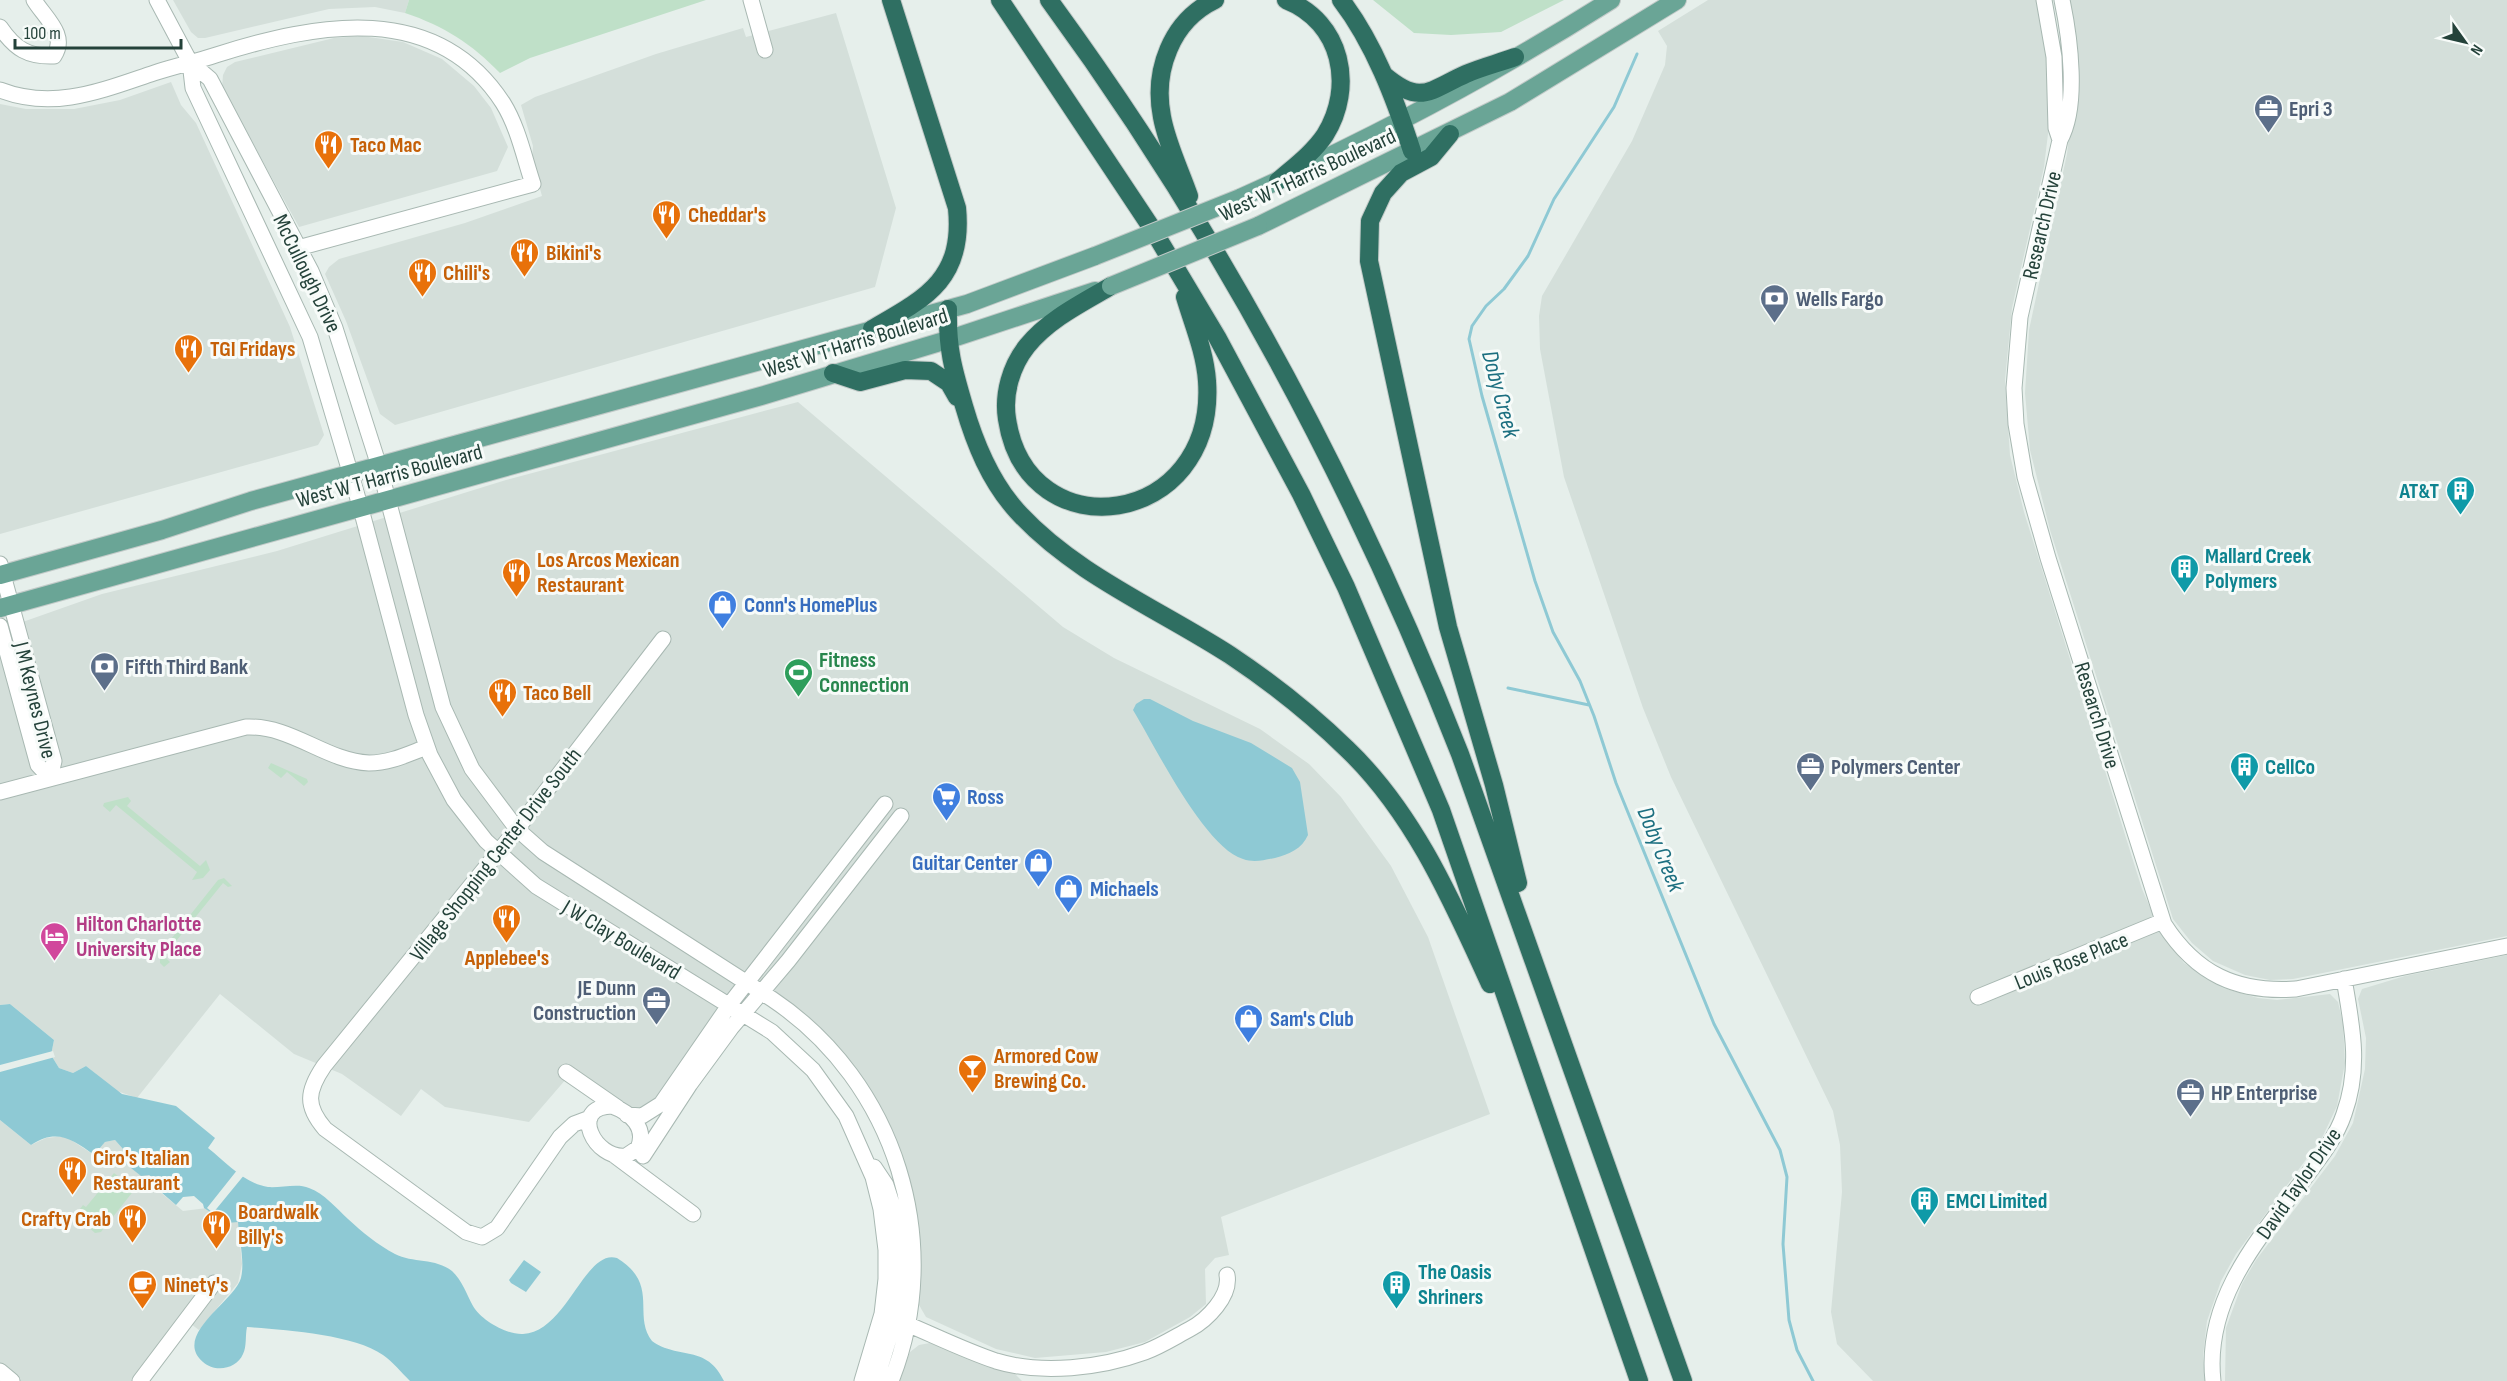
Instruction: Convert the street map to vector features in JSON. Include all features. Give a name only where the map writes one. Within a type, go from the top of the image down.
[{"type":"highway","points":[[872,329],[916,304],[939,283],[954,257],[959,229],[957,208],[891,0]]},
{"type":"highway","points":[[1000,0],[1105,156],[1217,337],[1270,434],[1380,661],[1442,810],[1639,1381]]},
{"type":"highway","points":[[1049,0],[1127,112],[1201,226],[1280,366],[1370,542],[1424,662],[1460,754],[1541,975],[1683,1381]]},
{"type":"highway","points":[[1201,226],[1165,129],[1161,79],[1164,60],[1179,29],[1189,17],[1215,0]]},
{"type":"highway","points":[[1278,181],[1323,137],[1339,107],[1342,90],[1342,72],[1331,39],[1308,13],[1286,0]]},
{"type":"highway","points":[[1341,0],[1361,32],[1382,74],[1402,119],[1412,151]]},
{"type":"highway","points":[[1382,74],[1403,91],[1430,93],[1466,74],[1515,57]]},
{"type":"highway","points":[[1450,134],[1431,157],[1401,173],[1383,193],[1370,220],[1369,261],[1448,627],[1494,785],[1541,975]]},
{"type":"highway","points":[[1111,286],[1051,323],[1025,348],[1010,379],[1006,412],[1012,441],[1018,456],[1046,488],[1084,504],[1116,507],[1145,500],[1174,480],[1194,453],[1204,421],[1207,380],[1203,356],[1177,273]]},
{"type":"highway","points":[[948,309],[947,340],[950,359],[966,414],[987,467],[1016,510],[1036,530],[1086,568],[1212,644],[1271,684],[1297,703],[1349,751],[1379,784],[1401,814],[1442,882],[1532,1076]]},
{"type":"highway","points":[[833,373],[860,382],[905,370],[931,371],[949,383],[966,414]]},
{"type":"main road","name":"West W T Harris Boulevard","points":[[1,571],[948,309],[1095,256],[1240,198],[1327,159],[1515,57],[1611,0]]},
{"type":"main road","name":"West W T Harris Boulevard","points":[[6,607],[388,501],[947,340],[1111,286],[1258,226],[1450,134],[1545,82],[1677,0]]},
{"type":"street","points":[[0,27],[15,45],[28,54],[54,56],[60,46],[60,37],[34,0]]},
{"type":"street","name":"McCullough Drive","points":[[157,0],[190,62],[210,80],[298,248],[335,327],[388,501]]},
{"type":"street","points":[[751,0],[765,50]]},
{"type":"street","name":"Research Drive","points":[[2044,0],[2054,57],[2056,128],[2060,140]]},
{"type":"street","name":"Research Drive","points":[[2062,0],[2070,74],[2067,123],[2060,140],[2020,317],[2014,388],[2016,424],[2025,477],[2048,558],[2163,921],[2174,939],[2195,961],[2238,985],[2275,991],[2507,946]]},
{"type":"street","points":[[0,90],[46,98],[85,96],[274,38],[335,25],[374,24],[422,36],[465,60],[497,95],[512,120],[533,184],[298,248]]},
{"type":"street","name":"McCullough Drive","points":[[190,62],[193,88],[310,337],[323,375],[350,474]]},
{"type":"street","name":"J W Clay Boulevard","points":[[350,474],[427,747],[454,800],[475,829],[536,886],[737,1008],[772,1032],[813,1070],[846,1116],[868,1161],[885,1237],[886,1279],[882,1314],[876,1342],[862,1381]]},
{"type":"street","name":"J W Clay Boulevard","points":[[388,501],[447,715],[472,769],[517,829],[569,870],[747,982],[798,1018],[831,1049],[859,1085],[885,1129],[900,1170],[910,1214],[914,1276],[909,1324],[891,1381]]},
{"type":"street","name":"J M Keynes Drive","points":[[1,571],[6,607],[54,761],[50,778]]},
{"type":"street","name":"J M Keynes Drive","points":[[0,626],[38,765],[50,778]]},
{"type":"street","name":"Village Shopping Center Drive South","points":[[553,1151],[497,1228],[482,1237],[474,1236],[325,1129],[315,1118],[310,1105],[310,1091],[324,1066],[517,829],[663,639]]},
{"type":"street","points":[[0,792],[246,727],[281,730],[346,759],[363,762],[391,760],[427,747]]},
{"type":"street","points":[[643,1156],[737,1008],[747,982],[885,804]]},
{"type":"street","points":[[553,1151],[566,1131],[582,1119],[607,1106],[642,1116],[661,1104],[737,1008],[762,992],[901,816]]},
{"type":"street","name":"Louis Rose Place","points":[[1978,997],[2163,921]]},
{"type":"street","name":"David Taylor Drive","points":[[2213,1381],[2215,1329],[2232,1280],[2253,1247],[2320,1157],[2345,1112],[2353,1081],[2355,1047],[2344,979]]},
{"type":"street","points":[[553,1151],[571,1137],[584,1136],[696,1211],[648,1171],[643,1156],[640,1127],[572,1076],[587,1095],[591,1116],[589,1132],[595,1142]]},
{"type":"street","points":[[614,1155],[620,1157],[633,1153],[642,1140]]},
{"type":"street","points":[[868,1161],[883,1178],[894,1208],[901,1258],[897,1307],[909,1324]]},
{"type":"street","points":[[882,1314],[1030,1374],[1047,1374],[1119,1360],[1167,1342],[1198,1325],[1208,1316],[1225,1291],[1227,1275]]},
{"type":"street","points":[[140,1381],[214,1283]]},
{"type":"street","points":[[876,1381],[892,1329],[890,1321],[882,1314]]},
{"type":"street","points":[[0,1371],[12,1381]]},
{"type":"shaded area","points":[[173,0],[409,0],[405,13],[375,7],[329,9],[198,38],[191,32]]},
{"type":"shaded area","points":[[1708,0],[2036,0],[2048,62],[2051,109],[2044,167],[2012,308],[2005,380],[2010,455],[2024,512],[2142,889],[2162,935],[2184,963],[2223,988],[2258,998],[2277,1000],[2330,994],[2338,1002],[2343,1023],[2345,1063],[2337,1106],[2322,1138],[2236,1254],[2221,1281],[2207,1321],[2203,1355],[2205,1381],[1873,1381],[1837,1344],[1831,1312],[1842,1192],[1840,1145],[1833,1111],[1671,777],[1643,708],[1564,477],[1540,349],[1539,316],[1542,296],[1632,141],[1665,65],[1667,46],[1658,31]]},
{"type":"shaded area","points":[[2070,0],[2507,0],[2507,936],[2293,979],[2270,980],[2245,975],[2213,961],[2192,943],[2173,919],[2050,530],[2030,450],[2025,393],[2029,330],[2067,154],[2073,100]]},
{"type":"shaded area","points":[[836,13],[896,208],[875,287],[395,425],[380,414],[346,321],[325,274],[329,267],[339,259],[465,223],[542,196],[532,160],[533,146],[521,105],[535,97],[656,54],[743,28],[746,37]]},
{"type":"shaded area","points":[[362,36],[403,42],[442,59],[474,86],[491,108],[508,147],[497,171],[299,227],[222,88],[223,75],[227,67],[235,62],[334,38]]},
{"type":"shaded area","points":[[171,82],[181,105],[196,123],[290,327],[324,435],[318,445],[0,534],[0,104],[26,109],[74,109],[120,100]]},
{"type":"shaded area","points":[[798,402],[1063,627],[1114,658],[1260,729],[1309,764],[1341,797],[1391,866],[1428,937],[1490,1114],[1221,1217],[1229,1255],[1215,1258],[1205,1269],[1206,1304],[1190,1317],[1145,1342],[1106,1352],[1035,1358],[996,1349],[926,1317],[919,1305],[920,1261],[917,1220],[904,1164],[889,1126],[871,1094],[746,976],[653,1105],[634,1111],[573,1071],[529,1122],[445,1107],[421,1089],[401,1116],[342,1074],[294,1054],[220,994],[137,1098],[117,1091],[86,1066],[73,1073],[59,1068],[51,1055],[54,1040],[10,1004],[0,1005],[0,630],[102,594],[277,551],[506,480]]},
{"type":"shaded area","points":[[2507,955],[2507,1381],[2225,1381],[2226,1328],[2242,1284],[2256,1260],[2335,1156],[2353,1123],[2365,1069],[2366,1038],[2358,999],[2362,989],[2405,976]]},
{"type":"shaded area","points":[[0,1120],[31,1145],[46,1138],[65,1136],[94,1155],[105,1142],[115,1140],[123,1149],[121,1159],[153,1178],[154,1187],[183,1211],[207,1208],[215,1215],[238,1222],[242,1264],[238,1283],[199,1330],[191,1324],[146,1381],[0,1381]]},
{"type":"shaded area","points":[[930,1343],[1015,1374],[1022,1381],[898,1381],[910,1352],[919,1345]]},
{"type":"green space","points":[[409,0],[706,0],[530,58],[500,73],[479,53],[457,37],[405,13]]},
{"type":"green space","points":[[1373,0],[1564,0],[1501,32],[1451,35],[1414,33]]},
{"type":"green space","points":[[271,763],[307,779],[308,782],[304,786],[287,772],[281,778],[268,768]]},
{"type":"green space","points":[[128,797],[131,801],[127,806],[200,866],[206,860],[210,870],[203,878],[192,880],[197,872],[116,805],[110,812],[103,806],[104,803]]},
{"type":"green space","points":[[224,878],[232,886],[228,887],[223,883],[164,956],[170,962],[164,967],[160,963],[160,953],[218,880]]},
{"type":"green space","points":[[114,1173],[135,1189],[101,1232],[95,1233],[78,1218],[77,1213],[83,1205],[86,1207]]},
{"type":"water","points":[[1144,699],[1150,699],[1193,721],[1251,743],[1292,768],[1300,782],[1308,835],[1302,844],[1285,855],[1259,861],[1243,859],[1228,851],[1212,836],[1182,794],[1133,710],[1136,704]]},
{"type":"water","points":[[10,1004],[54,1040],[51,1055],[59,1068],[73,1073],[86,1066],[122,1094],[176,1106],[215,1138],[208,1148],[251,1182],[268,1187],[309,1188],[325,1198],[359,1229],[389,1250],[402,1257],[446,1267],[459,1279],[477,1311],[502,1329],[517,1334],[538,1330],[552,1320],[595,1265],[606,1258],[617,1258],[638,1278],[642,1289],[644,1321],[652,1341],[662,1347],[701,1357],[717,1369],[724,1381],[410,1381],[383,1355],[354,1342],[317,1334],[247,1327],[245,1348],[240,1359],[225,1368],[213,1368],[203,1362],[195,1352],[195,1341],[208,1319],[241,1278],[242,1257],[238,1222],[216,1224],[215,1215],[204,1208],[194,1196],[183,1197],[176,1205],[154,1186],[153,1178],[149,1175],[141,1176],[121,1160],[123,1149],[115,1140],[105,1142],[94,1155],[71,1140],[56,1136],[31,1145],[0,1120],[0,1005]]},
{"type":"water","points":[[524,1260],[541,1272],[526,1292],[509,1280]]},
{"type":"pier","points":[[53,1051],[55,1057],[0,1072],[0,1065]]},
{"type":"pier","points":[[238,1169],[245,1174],[213,1213],[207,1208]]},
{"type":"waterway","name":"Doby Creek","points":[[1637,54],[1614,107],[1554,199],[1528,256],[1504,289],[1486,306],[1472,326],[1469,339],[1482,396],[1535,581],[1553,632],[1580,681],[1616,783],[1714,1024],[1780,1150],[1787,1177],[1783,1244],[1789,1320],[1797,1350],[1813,1381]]},
{"type":"waterway","points":[[1508,688],[1589,705]]},
{"type":"place","name":"Epri 3","points":[[2268,134]]},
{"type":"place","name":"Taco Mac","points":[[329,170]]},
{"type":"place","name":"Cheddar's","points":[[667,240]]},
{"type":"place","name":"Bikini's","points":[[525,278]]},
{"type":"place","name":"Chili's","points":[[422,298]]},
{"type":"place","name":"Wells Fargo","points":[[1775,324]]},
{"type":"place","name":"TGI Fridays","points":[[189,374]]},
{"type":"place","name":"AT&T","points":[[2460,516]]},
{"type":"place","name":"Mallard Creek Polymers","points":[[2184,594]]},
{"type":"place","name":"Los Arcos Mexican Restaurant","points":[[516,598]]},
{"type":"place","name":"Conn's HomePlus","points":[[723,630]]},
{"type":"place","name":"Fifth Third Bank","points":[[104,692]]},
{"type":"place","name":"Fitness Connection","points":[[798,698]]},
{"type":"place","name":"Taco Bell","points":[[502,718]]},
{"type":"place","name":"Polymers Center","points":[[1810,792]]},
{"type":"place","name":"CellCo","points":[[2244,792]]},
{"type":"place","name":"Ross","points":[[946,822]]},
{"type":"place","name":"Guitar Center","points":[[1039,888]]},
{"type":"place","name":"Michaels","points":[[1069,914]]},
{"type":"place","name":"Applebee's","points":[[507,944]]},
{"type":"place","name":"Hilton Charlotte University Place","points":[[55,962]]},
{"type":"place","name":"JE Dunn Construction","points":[[657,1026]]},
{"type":"place","name":"Sam's Club","points":[[1249,1044]]},
{"type":"place","name":"Armored Cow Brewing Co.","points":[[973,1094]]},
{"type":"place","name":"HP Enterprise","points":[[2190,1118]]},
{"type":"place","name":"Ciro's Italian Restaurant","points":[[72,1196]]},
{"type":"place","name":"EMCI Limited","points":[[1925,1226]]},
{"type":"place","name":"Crafty Crab","points":[[132,1244]]},
{"type":"place","name":"Boardwalk Billy's","points":[[217,1250]]},
{"type":"place","name":"Ninety's","points":[[143,1310]]},
{"type":"place","name":"The Oasis Shriners","points":[[1397,1310]]}]
